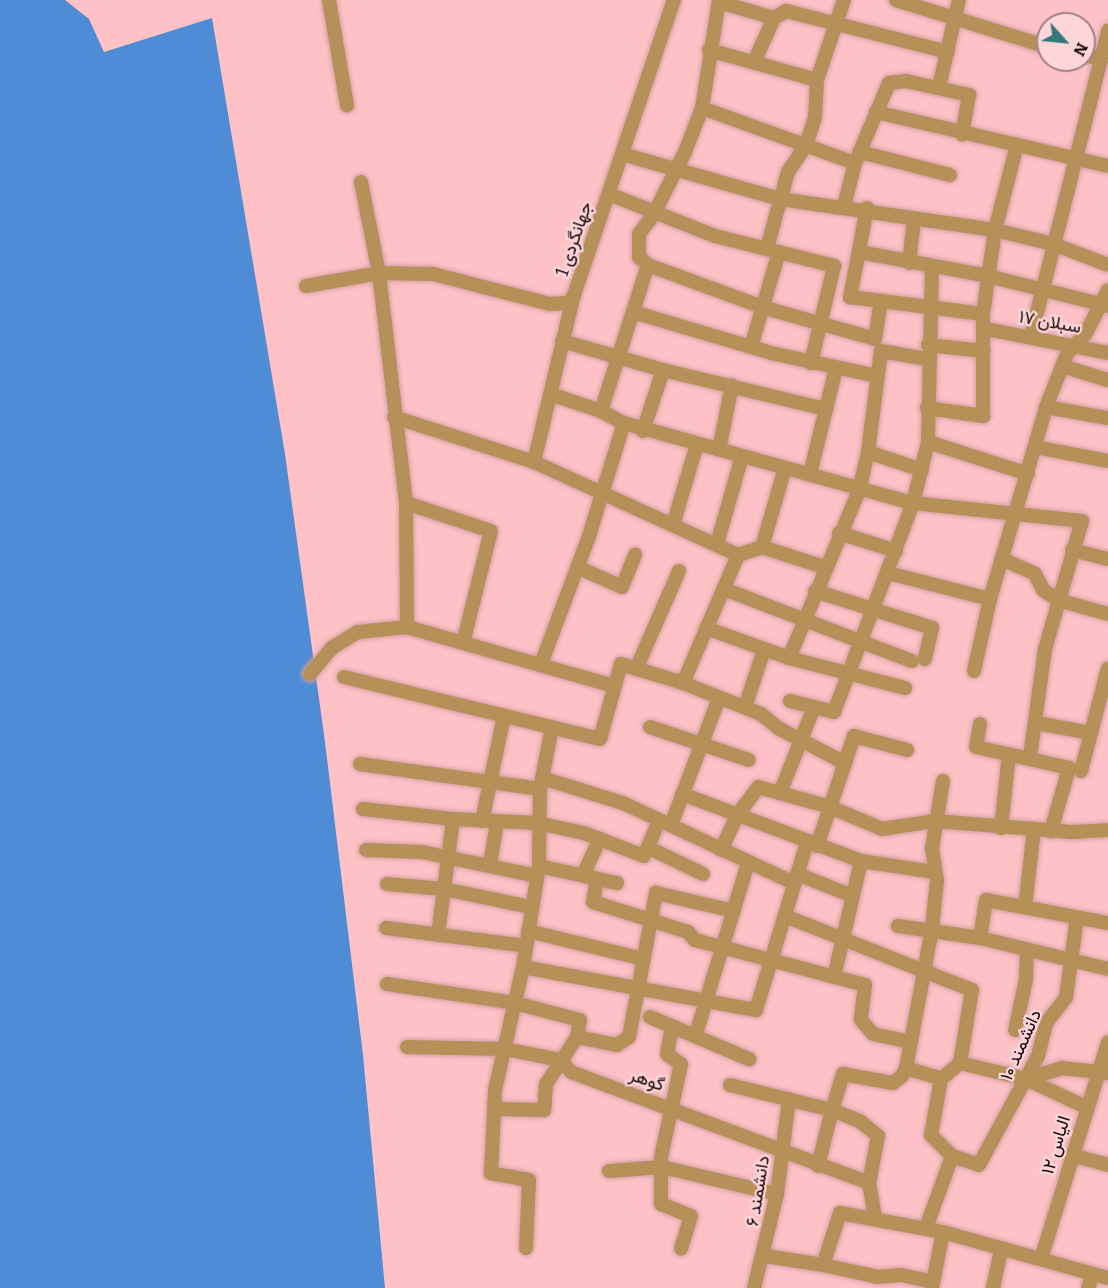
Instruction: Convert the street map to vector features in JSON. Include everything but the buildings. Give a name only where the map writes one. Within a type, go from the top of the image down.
[{"type":"street","points":[[329,0],[347,105]]},
{"type":"street","name":"جهانگردی 1","points":[[306,286],[379,273],[433,274],[550,304],[563,305],[573,298],[674,0]]},
{"type":"street","points":[[751,347],[765,308],[780,199],[788,172],[806,145],[815,118],[817,80],[844,0]]},
{"type":"street","points":[[896,0],[1036,44]]},
{"type":"street","points":[[939,87],[959,0]]},
{"type":"street","points":[[881,303],[875,339],[820,326],[648,265],[639,257],[637,247],[645,222],[654,214],[702,108],[709,50],[719,1],[783,10],[948,52]]},
{"type":"street","points":[[754,63],[783,10]]},
{"type":"street","points":[[1031,336],[1108,31]]},
{"type":"street","points":[[709,50],[817,80]]},
{"type":"street","points":[[1096,58],[1102,59]]},
{"type":"street","points":[[844,206],[858,158],[889,83],[906,81],[969,95],[962,134]]},
{"type":"street","points":[[702,108],[806,145],[858,158],[950,174]]},
{"type":"street","points":[[876,112],[962,134],[1077,157],[1108,166]]},
{"type":"street","points":[[927,408],[983,416],[986,329],[983,314],[995,230],[1017,145]]},
{"type":"street","points":[[622,154],[780,199],[867,208],[914,219],[995,230],[1053,244],[1108,265]]},
{"type":"street","points":[[361,182],[379,273],[394,417],[406,503],[407,627]]},
{"type":"street","points":[[609,194],[654,214],[715,236],[834,266],[811,363]]},
{"type":"street","points":[[867,208],[850,297],[881,303],[983,314]]},
{"type":"street","points":[[909,263],[914,219]]},
{"type":"street","points":[[859,252],[988,276],[1105,305]]},
{"type":"street","points":[[601,411],[648,265]]},
{"type":"street","points":[[790,701],[834,712],[913,503],[928,442],[928,352],[933,267]]},
{"type":"street","points":[[974,671],[990,599],[1046,407],[1062,366],[1105,305],[1108,290]]},
{"type":"street","points":[[534,462],[573,298]]},
{"type":"street","points":[[633,312],[811,363],[877,376]]},
{"type":"street","name":"سبلان ۱۷","points":[[986,329],[1077,344],[1108,353]]},
{"type":"street","points":[[562,341],[619,359],[826,409]]},
{"type":"street","points":[[789,658],[824,567],[859,491],[868,452],[882,351],[984,351]]},
{"type":"street","points":[[1062,366],[1108,380]]},
{"type":"street","points":[[810,474],[836,368]]},
{"type":"street","points":[[644,431],[663,370]]},
{"type":"street","points":[[719,450],[732,385]]},
{"type":"street","points":[[550,394],[601,411],[644,431],[810,474],[859,491],[913,503],[1016,516],[1082,521],[1045,649],[1037,723],[1030,757]]},
{"type":"street","points":[[1046,407],[1108,418]]},
{"type":"street","points":[[394,417],[534,462],[738,555],[762,547],[824,567]]},
{"type":"street","points":[[541,664],[603,493],[624,423]]},
{"type":"street","points":[[928,442],[1028,474]]},
{"type":"street","points":[[673,525],[698,444]]},
{"type":"street","points":[[1035,447],[1108,461]]},
{"type":"street","points":[[868,452],[922,470]]},
{"type":"street","points":[[717,544],[742,456]]},
{"type":"street","points":[[762,547],[785,468]]},
{"type":"street","points":[[406,503],[491,531],[463,643]]},
{"type":"street","points":[[839,533],[896,551]]},
{"type":"street","points":[[1072,550],[1108,559]]},
{"type":"street","points":[[577,567],[622,587],[635,554]]},
{"type":"street","points":[[683,683],[738,555]]},
{"type":"street","points":[[1002,559],[1035,574],[1043,590],[1058,600],[1108,614]]},
{"type":"street","points":[[636,669],[679,571]]},
{"type":"street","points":[[888,573],[990,599]]},
{"type":"street","points":[[724,589],[861,642],[919,660],[932,628],[815,591]]},
{"type":"street","points":[[310,674],[333,647],[358,632],[407,627],[614,686]]},
{"type":"street","points":[[706,628],[789,658],[905,688]]},
{"type":"street","points":[[745,707],[764,650]]},
{"type":"street","points":[[344,677],[600,739],[621,664],[683,683],[745,707],[801,741],[845,763]]},
{"type":"street","points":[[1081,771],[1108,668]]},
{"type":"street","points":[[363,809],[497,823],[537,823],[600,839],[644,856],[682,794],[704,745],[719,698]]},
{"type":"street","points":[[780,793],[814,707]]},
{"type":"street","points":[[482,821],[504,716]]},
{"type":"street","points":[[1037,723],[1091,733]]},
{"type":"street","points":[[980,724],[976,747],[1030,757],[1069,768],[1051,831]]},
{"type":"street","points":[[526,1248],[529,1180],[491,1173],[494,1109],[523,966],[538,871],[537,823],[541,783],[552,727]]},
{"type":"street","points":[[650,728],[749,760]]},
{"type":"street","points":[[523,966],[638,990],[709,1000],[756,1010],[796,878],[830,807],[854,736],[907,750]]},
{"type":"street","points":[[1001,828],[1009,754]]},
{"type":"street","points":[[360,764],[492,782],[541,783],[598,792],[748,863],[853,896]]},
{"type":"street","points":[[818,1166],[843,1074],[893,1083],[906,1068],[926,971],[932,929],[935,872],[932,848],[943,781]]},
{"type":"street","points":[[722,850],[738,814],[758,787],[830,807],[882,829],[935,821],[1051,831],[1108,830]]},
{"type":"street","points":[[682,794],[861,861],[935,872]]},
{"type":"street","points":[[438,935],[453,819]]},
{"type":"street","points":[[490,864],[497,823]]},
{"type":"street","points":[[1025,907],[1034,829]]},
{"type":"street","points":[[600,839],[590,877],[593,902],[688,932],[695,940],[865,985],[861,1020],[873,1034],[911,1042]]},
{"type":"street","points":[[649,848],[703,874]]},
{"type":"street","points":[[366,850],[448,856],[617,883]]},
{"type":"street","points":[[834,977],[861,861]]},
{"type":"street","points":[[696,1034],[709,1000],[748,863]]},
{"type":"street","points":[[387,884],[444,890],[531,908]]},
{"type":"street","points":[[577,1037],[617,1045],[629,1037],[656,893],[734,911]]},
{"type":"street","points":[[980,938],[986,900],[1108,923]]},
{"type":"street","points":[[785,916],[972,990],[960,1063],[941,1079],[931,1135],[952,1156],[926,1228]]},
{"type":"street","name":"دانشمند ۱۰","points":[[952,1156],[979,1165],[1026,1079],[1038,1056],[1046,1023],[1066,997],[1077,918]]},
{"type":"street","points":[[898,927],[932,929],[980,938],[1108,969]]},
{"type":"street","points":[[386,928],[526,946]]},
{"type":"street","points":[[528,931],[644,959]]},
{"type":"street","points":[[1015,1030],[1026,980],[1027,950]]},
{"type":"street","points":[[387,984],[515,1004],[580,1020],[577,1037],[546,1084],[544,1110],[494,1109]]},
{"type":"street","points":[[650,1017],[696,1034],[749,1059]]},
{"type":"street","points":[[672,1026],[667,1054],[681,1064],[662,1167],[661,1204],[691,1216],[681,1249]]},
{"type":"street","name":"الیاس ۱۲","points":[[1041,1259],[1086,1107],[1103,1072],[1108,1042]]},
{"type":"street","name":"گوهر","points":[[407,1047],[505,1049],[560,1060],[571,1072],[674,1108],[782,1153],[869,1183]]},
{"type":"street","points":[[960,1063],[1026,1079],[1086,1107]]},
{"type":"street","points":[[906,1068],[941,1079]]},
{"type":"street","points":[[1026,1079],[1061,1068],[1103,1072]]},
{"type":"street","points":[[730,1085],[832,1110],[861,1122],[878,1136],[869,1183],[875,1218]]},
{"type":"street","name":"دانشمند ۶","points":[[754,1288],[765,1256],[777,1194],[789,1099]]},
{"type":"street","points":[[1071,1155],[1108,1165]]},
{"type":"street","points":[[609,1172],[662,1167],[777,1194]]},
{"type":"street","points":[[824,1265],[840,1214],[875,1218],[943,1232],[1108,1278]]},
{"type":"street","points":[[765,1256],[824,1265],[878,1277],[901,1275],[933,1285],[943,1232]]},
{"type":"street","points":[[993,1288],[1001,1249]]},
{"type":"street","points":[[1088,1288],[1093,1274]]},
{"type":"water","points":[[0,0],[65,0],[89,19],[104,52],[212,18],[285,454],[325,742],[363,1055],[385,1288],[0,1288]]}]
